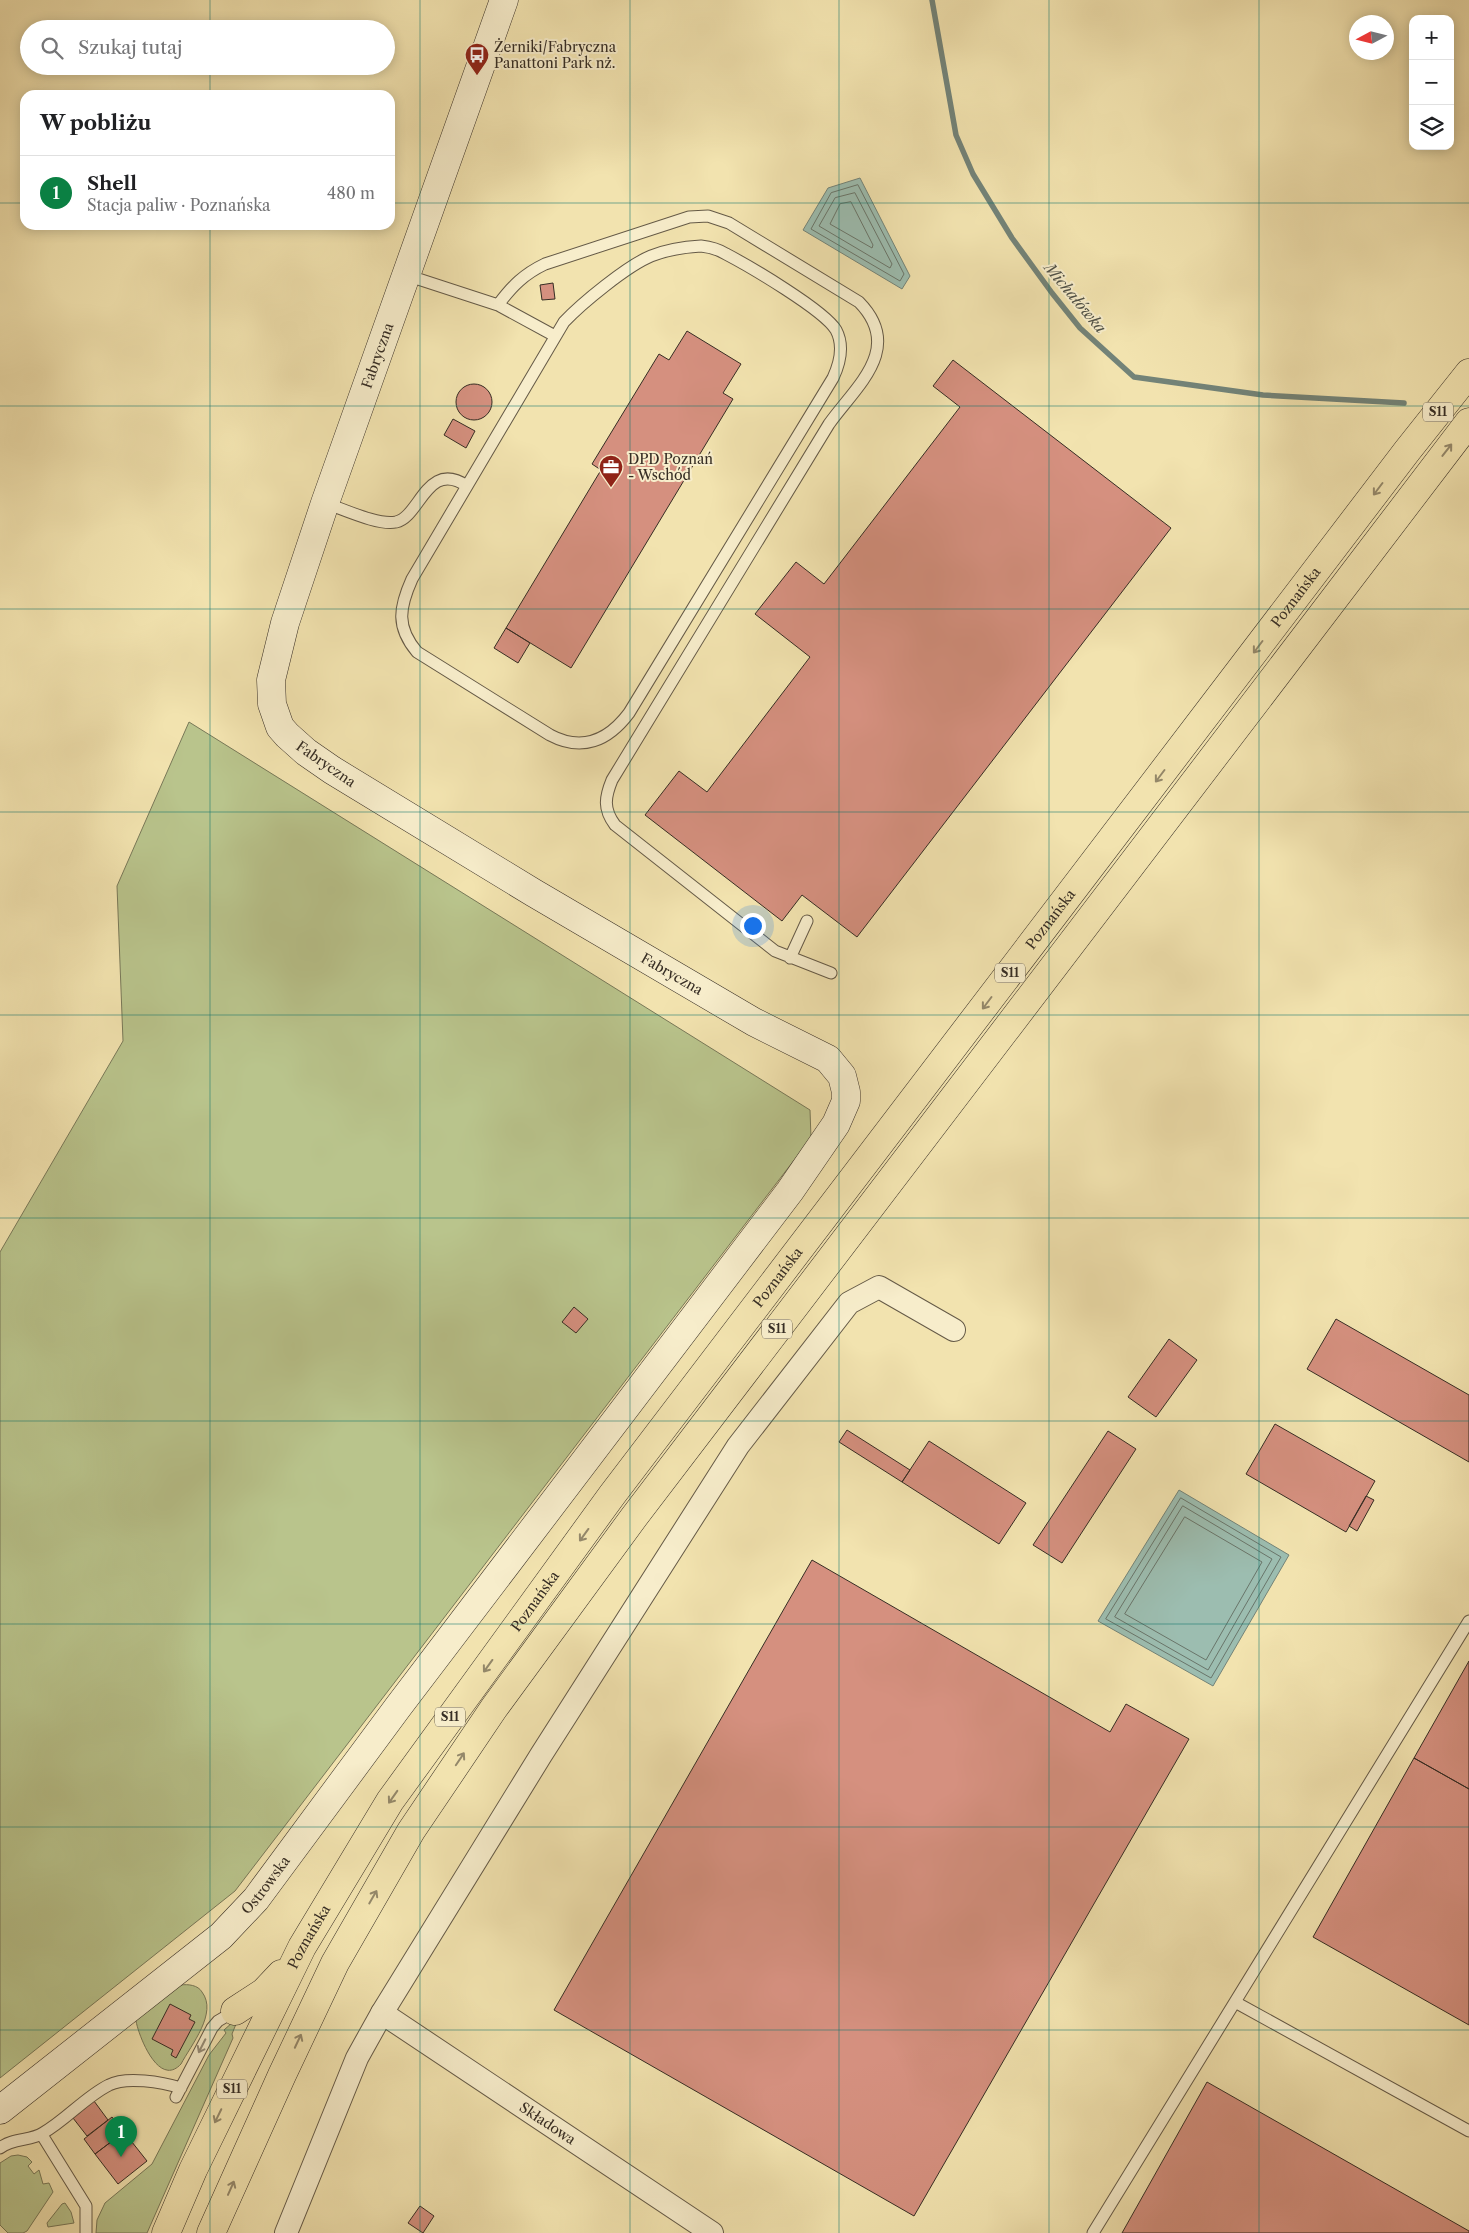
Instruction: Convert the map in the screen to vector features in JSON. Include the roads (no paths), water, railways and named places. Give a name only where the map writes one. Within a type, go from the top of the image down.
[{"type":"highway","name":"Poznańska","points":[[166,2233],[192,2170],[302,1947],[390,1801],[612,1495],[1395,466],[1469,373]]},
{"type":"highway","name":"S11","points":[[211,2233],[335,1963],[411,1831],[494,1708],[634,1517],[1469,422]]},
{"type":"highway","points":[[235,2011],[264,1992],[302,1947]]},
{"type":"street","name":"Fabryczna","points":[[475,1605],[790,1191],[836,1124],[846,1101],[842,1076],[828,1059],[754,1022],[383,802],[306,752],[280,727],[272,704],[271,680],[280,636],[325,502],[504,0]]},
{"type":"street","points":[[286,2233],[358,2058],[382,2013],[546,1747],[738,1446],[849,1303],[879,1287],[954,1330]]},
{"type":"street","name":"Ostrowska","points":[[0,2110],[221,1936],[238,1919],[287,1860],[398,1706],[475,1605]]},
{"type":"street","name":"Składowa","points":[[382,2013],[712,2233]]},
{"type":"lane","points":[[498,305],[519,280],[545,264],[678,220],[708,216],[729,224],[859,302],[870,315],[877,339],[877,352],[870,371],[829,424],[612,780],[606,797],[608,813],[615,825],[766,945],[790,958],[831,973]]},
{"type":"lane","points":[[701,246],[726,254],[820,313],[835,330],[839,338],[840,358],[833,378],[629,713],[617,727],[592,742],[570,743],[550,735],[427,659],[410,642],[401,619],[406,592],[555,336],[572,314],[636,264],[654,255],[680,248],[701,246]]},
{"type":"lane","points":[[406,275],[498,305],[555,336]]},
{"type":"lane","points":[[325,502],[380,521],[395,522],[403,518],[422,494],[436,483],[451,479],[467,486]]},
{"type":"lane","points":[[790,958],[807,921]]},
{"type":"lane","points":[[1093,2233],[1469,1621]]},
{"type":"lane","points":[[1235,2002],[1469,2131]]},
{"type":"lane","points":[[0,2148],[11,2142],[42,2134],[109,2085],[127,2082],[152,2082],[178,2092],[212,2028],[218,2021],[235,2011]]},
{"type":"lane","points":[[42,2134],[86,2206],[86,2233]]},
{"type":"water","points":[[860,178],[910,276],[902,289],[803,230],[828,188]]},
{"type":"water","points":[[1179,1490],[1289,1555],[1213,1686],[1098,1621]]},
{"type":"waterway","name":"Michałówka","points":[[932,0],[956,135],[973,174],[1012,238],[1052,293],[1080,328],[1134,377],[1263,395],[1404,403]]},
{"type":"place","name":"Żerniki/Fabryczna Panattoni Park nż.","points":[[477,76]]},
{"type":"place","name":"DPD Poznań - Wschód","points":[[611,488]]},
{"type":"place","name":"Shell","points":[[121,2157]]}]
